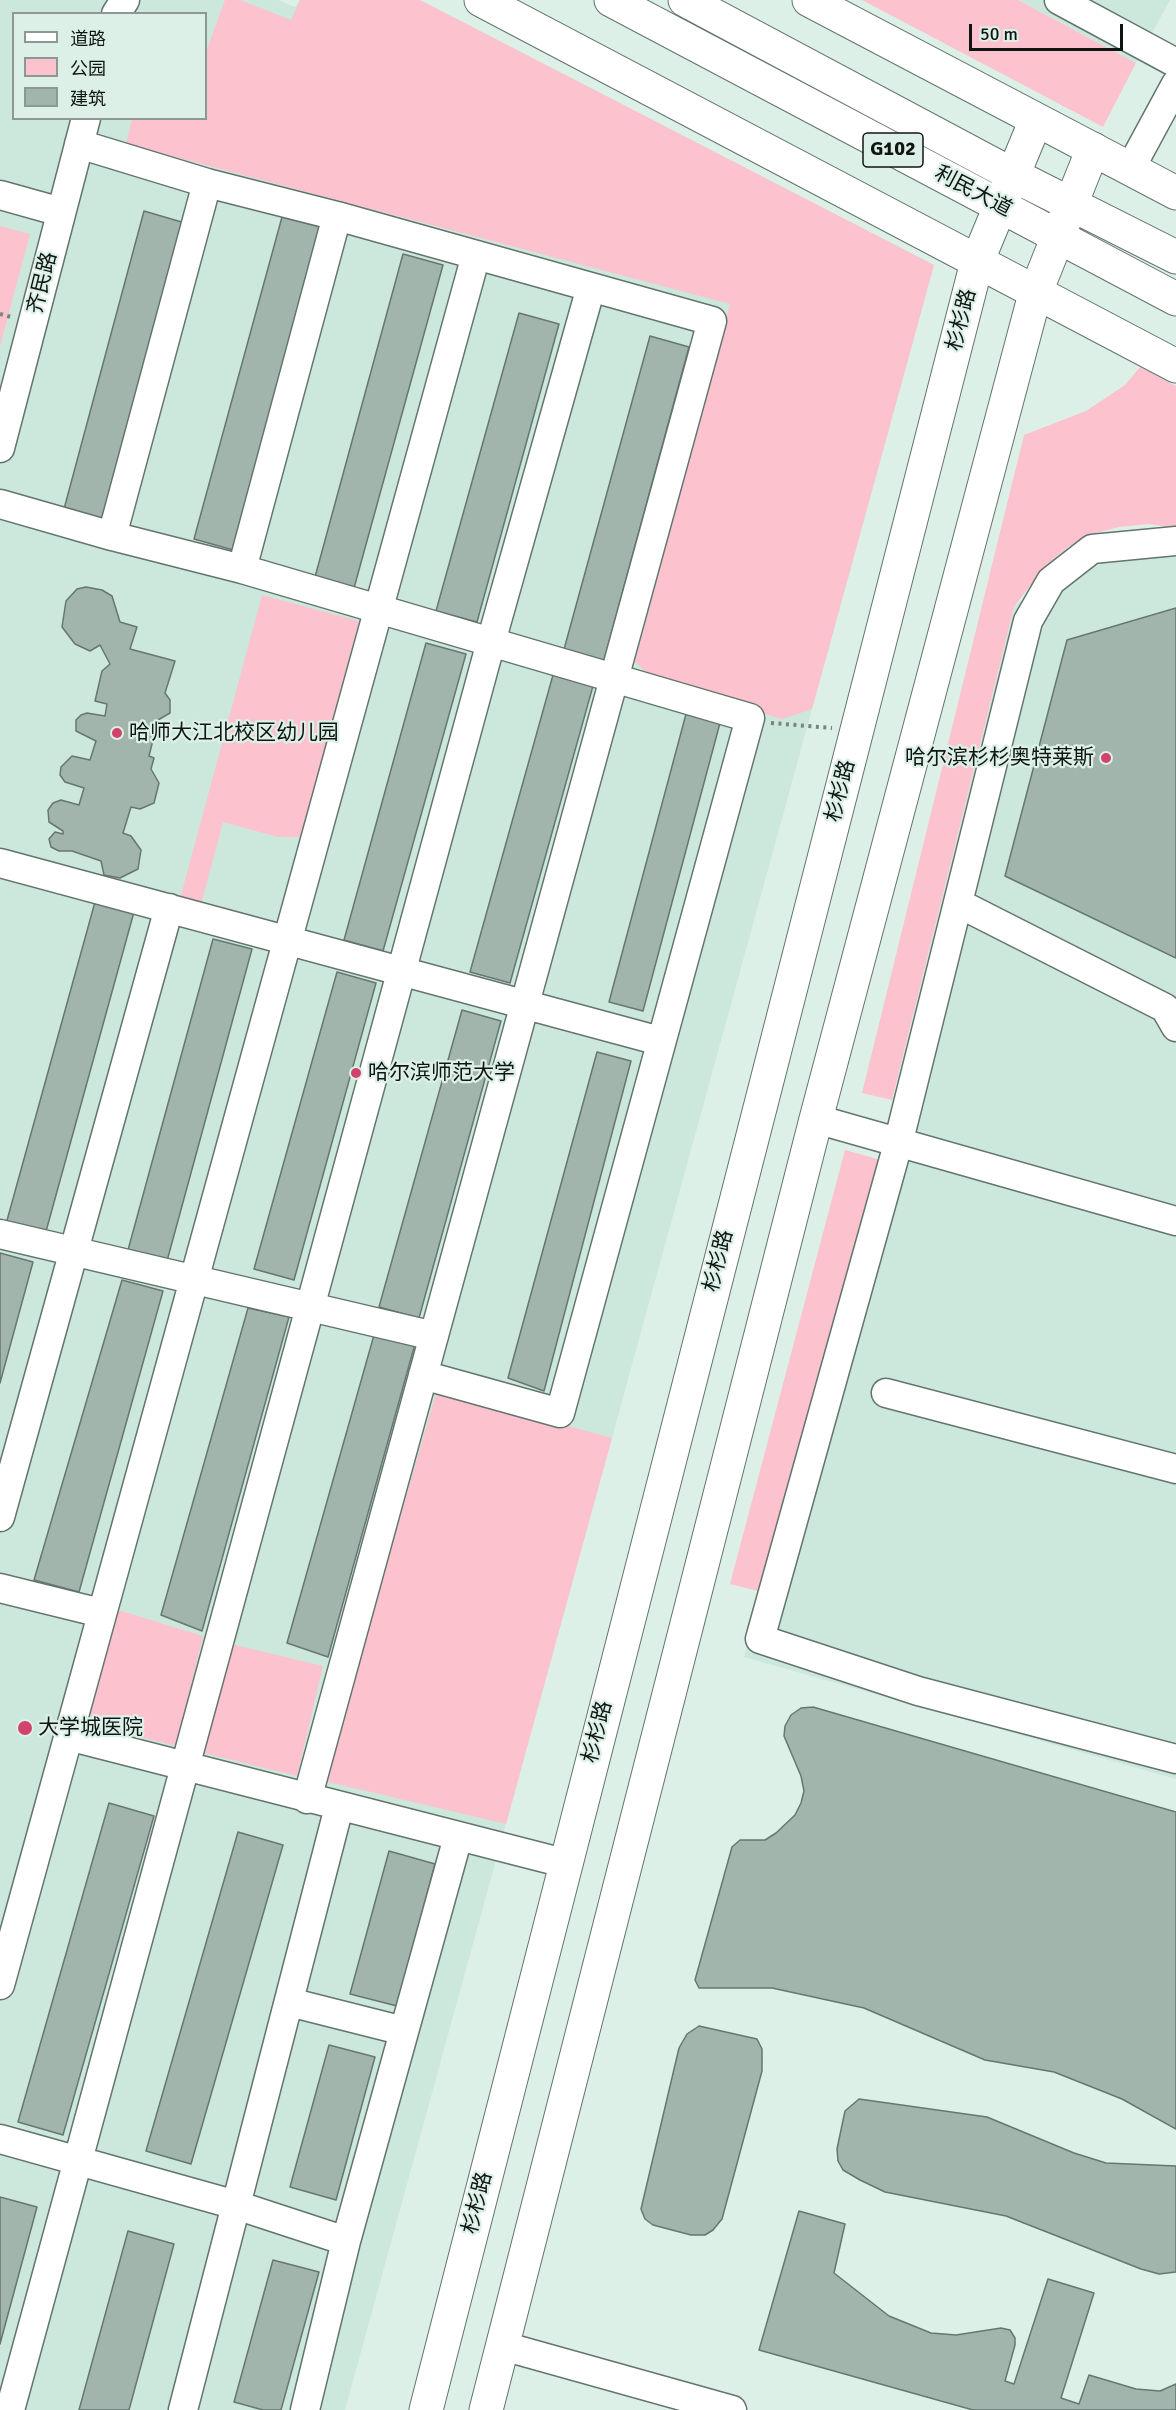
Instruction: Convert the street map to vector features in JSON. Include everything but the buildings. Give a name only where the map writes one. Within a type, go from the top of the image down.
[{"type":"main road","points":[[481,0],[1035,294],[1176,366]]},
{"type":"main road","name":"利民大道","points":[[611,0],[1176,299]]},
{"type":"main road","name":"利民大道","points":[[685,0],[1015,176],[1176,257]]},
{"type":"main road","points":[[809,0],[1176,193]]},
{"type":"main road","name":"杉杉路","points":[[426,2410],[564,1863],[977,262],[1015,176],[1036,120]]},
{"type":"main road","points":[[486,2410],[816,1119],[1035,294],[1094,149]]},
{"type":"street","points":[[1059,0],[1176,63]]},
{"type":"street","points":[[1130,169],[1176,84]]},
{"type":"street","points":[[82,131],[207,183],[337,216],[712,321],[307,1799]]},
{"type":"street","name":"齐民路","points":[[0,448],[82,131]]},
{"type":"street","points":[[112,536],[207,183]]},
{"type":"street","points":[[0,195],[61,212]]},
{"type":"street","points":[[242,569],[337,216]]},
{"type":"street","points":[[0,1985],[476,255]]},
{"type":"street","points":[[10,2410],[491,642],[591,287]]},
{"type":"street","points":[[0,504],[112,536],[242,569],[750,718],[560,1413],[423,1375]]},
{"type":"street","points":[[1176,541],[1092,549],[1051,581],[1028,621],[898,1144],[760,1639],[918,1691],[1176,1759]]},
{"type":"street","points":[[0,863],[660,1041]]},
{"type":"street","points":[[958,903],[1165,1008],[1176,1027]]},
{"type":"street","points":[[0,1517],[170,908]]},
{"type":"street","points":[[816,1119],[1176,1221]]},
{"type":"street","points":[[0,1234],[434,1336]]},
{"type":"street","points":[[886,1394],[1176,1469]]},
{"type":"street","points":[[0,1588],[101,1613]]},
{"type":"street","points":[[68,1736],[564,1863]]},
{"type":"street","points":[[183,2410],[339,1807]]},
{"type":"street","points":[[305,2410],[346,2241],[458,1837]]},
{"type":"street","points":[[289,2002],[404,2031]]},
{"type":"street","points":[[0,2139],[236,2205],[346,2241]]},
{"type":"street","points":[[503,2346],[732,2410]]},
{"type":"path","points":[[750,718],[783,726],[856,729]]},
{"type":"shaded area","name":"哈尔滨师范大学","points":[[0,0],[278,0],[295,7],[300,0],[420,0],[934,265],[345,2410],[0,2410]]},
{"type":"shaded area","points":[[1018,0],[1170,0],[1136,63]]},
{"type":"shaded area","points":[[1105,539],[1176,544],[1176,1779],[744,1657],[878,1159],[1014,607],[1049,576]]},
{"type":"green space","points":[[225,0],[240,0],[291,20],[300,0],[420,0],[934,265],[812,709],[782,719],[658,683],[635,662],[730,304],[126,144],[132,120],[207,120],[207,49]]},
{"type":"green space","points":[[862,0],[1018,0],[1136,63],[1103,127]]},
{"type":"green space","points":[[0,226],[30,234],[0,346]]},
{"type":"green space","points":[[1140,367],[1176,386],[1176,528],[1149,524],[1119,527],[1092,534],[1068,547],[1045,566],[1014,607],[892,1100],[862,1093],[1024,435],[1086,411],[1125,385]]},
{"type":"green space","points":[[262,595],[359,621],[301,837],[278,837],[223,822],[201,905],[180,899]]},
{"type":"green space","points":[[845,1150],[878,1159],[762,1592],[730,1584]]},
{"type":"green space","points":[[437,1390],[612,1438],[506,1824],[324,1781]]},
{"type":"green space","points":[[118,1610],[203,1636],[176,1746],[88,1724]]},
{"type":"green space","points":[[231,1644],[323,1666],[297,1776],[204,1753]]},
{"type":"place","name":"哈师大江北校区幼儿园","points":[[117,733]]},
{"type":"place","name":"哈尔滨杉杉奥特莱斯","points":[[1106,758]]},
{"type":"place","name":"哈尔滨师范大学","points":[[356,1073]]},
{"type":"place","name":"大学城医院","points":[[25,1728]]}]
